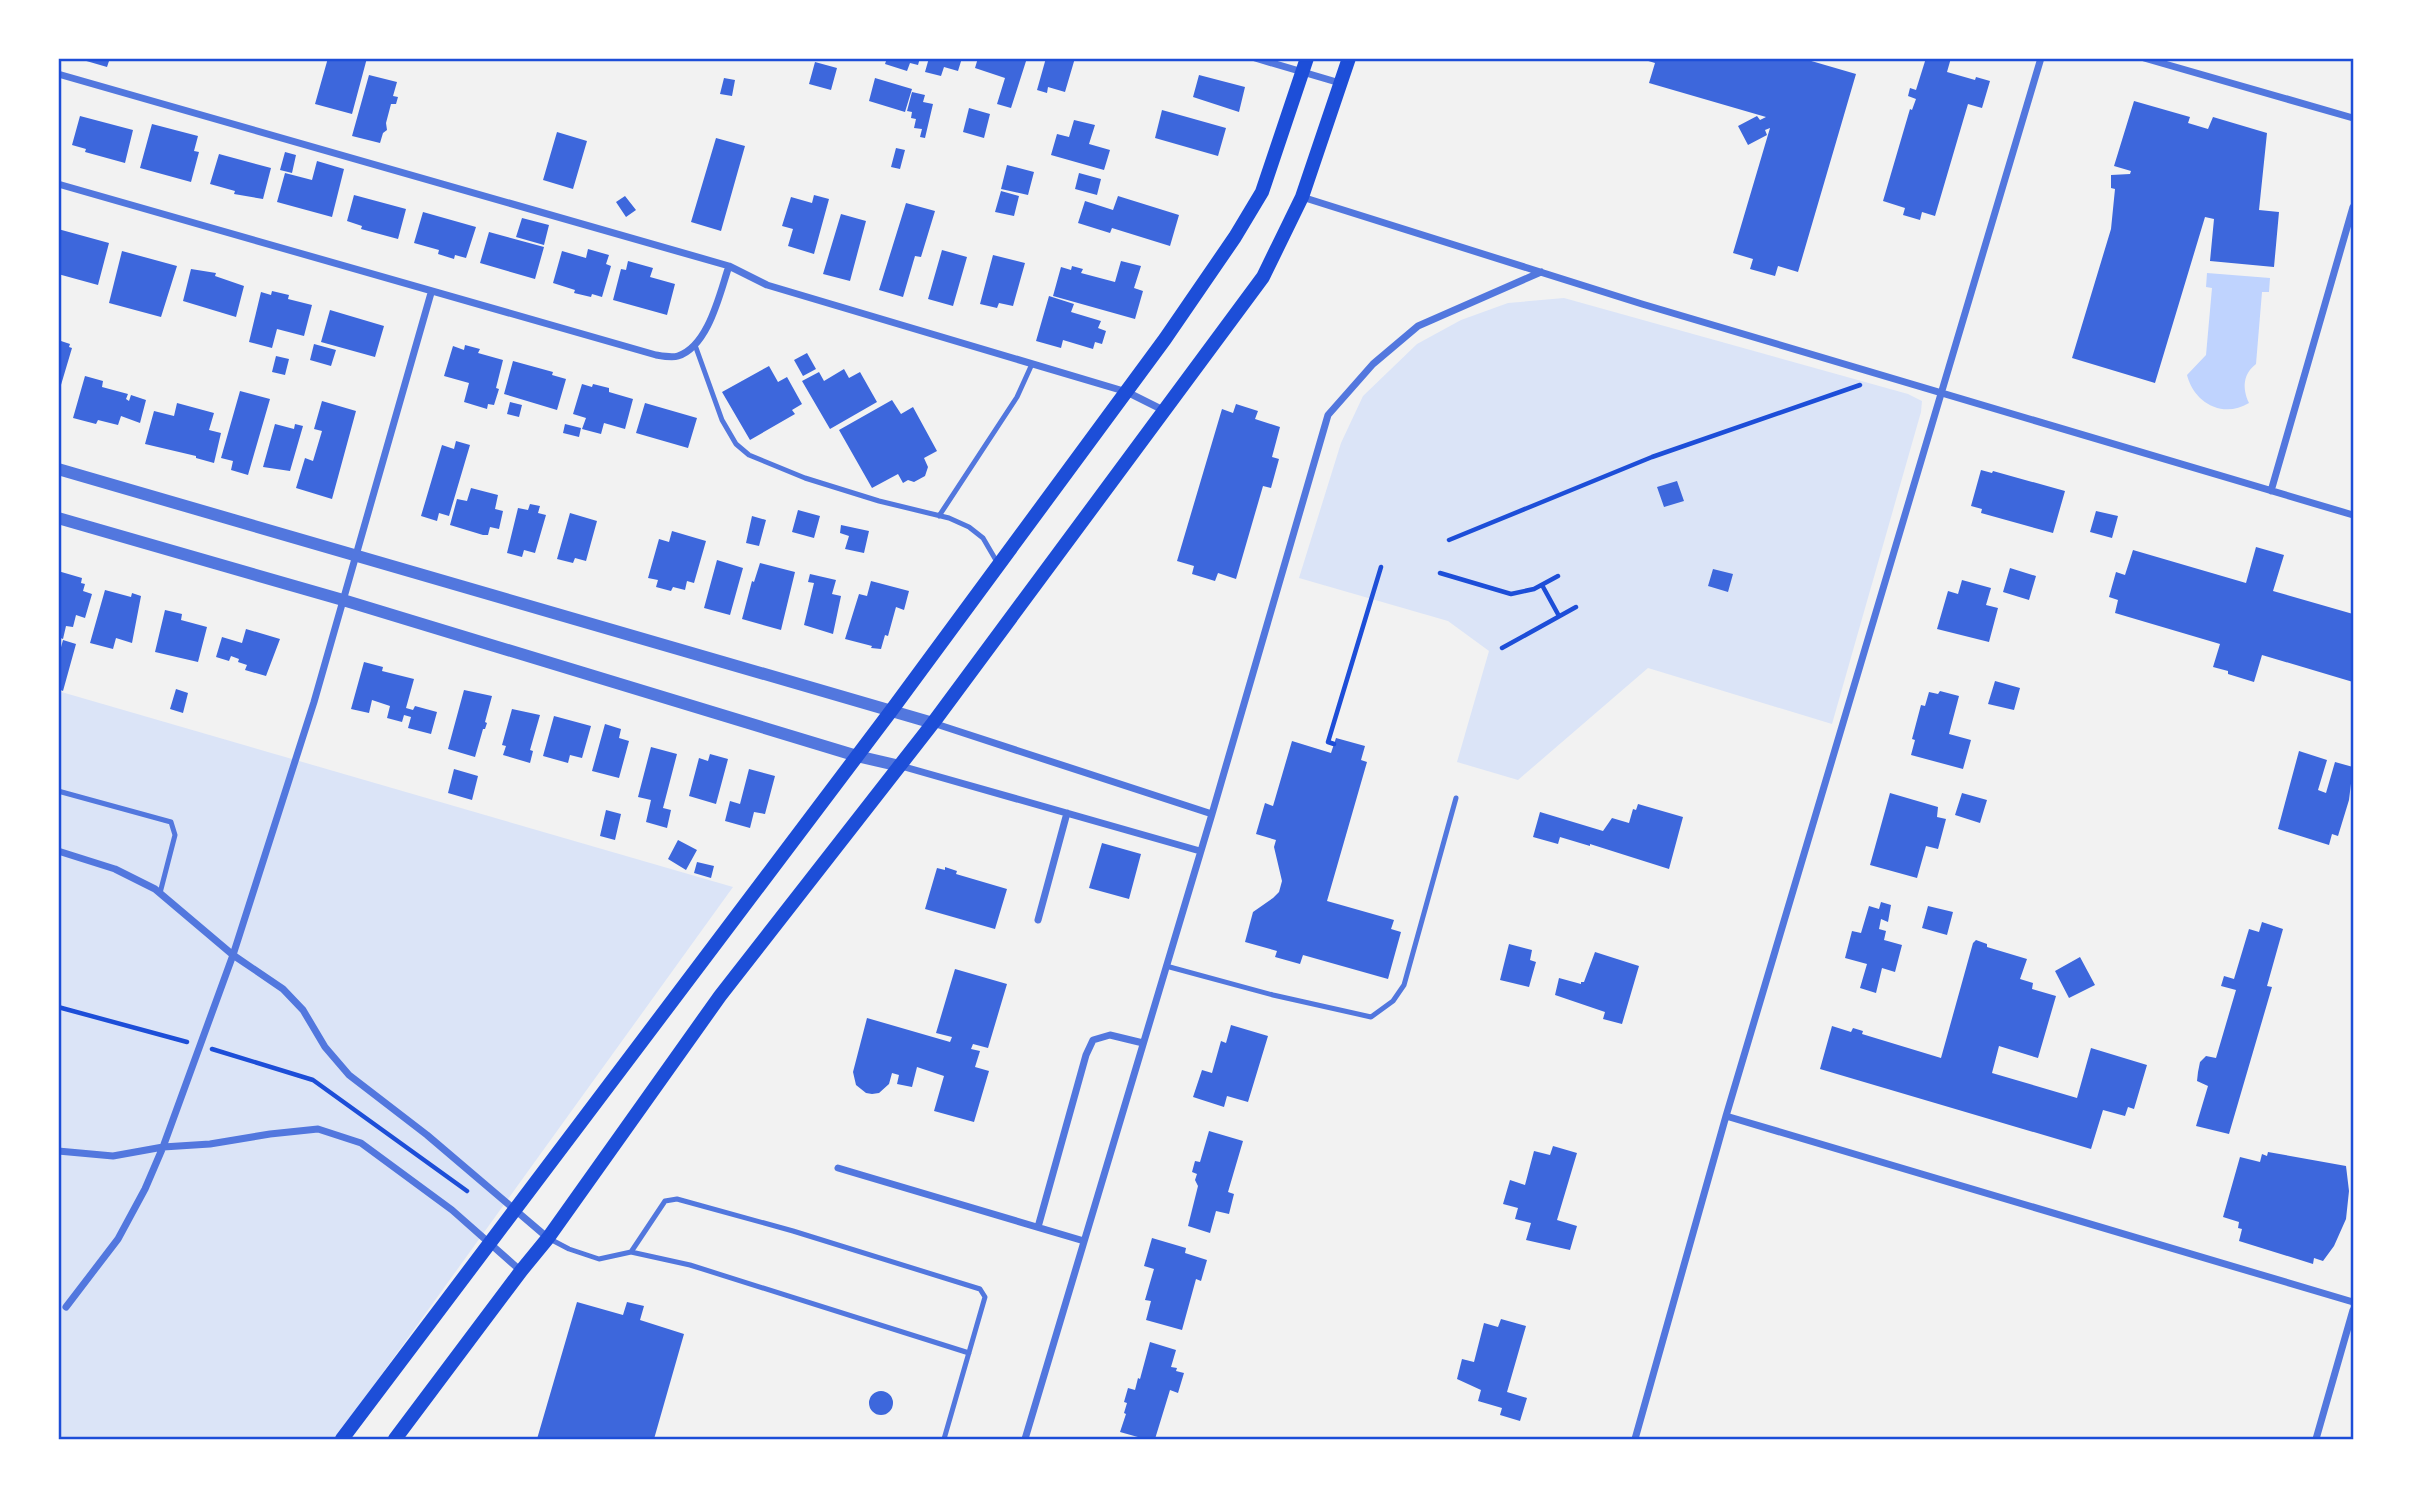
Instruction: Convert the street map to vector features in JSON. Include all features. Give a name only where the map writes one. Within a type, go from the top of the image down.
[{"type":"main road","points":[[395,1439],[548,1238],[720,996],[933,723],[1263,277],[1302,197],[1349,58]]},
{"type":"main road","points":[[342,1439],[891,711],[1127,392],[1235,237],[1262,192],[1305,65]]},
{"type":"street","points":[[1255,58],[1305,65],[1341,83]]},
{"type":"street","points":[[1635,1439],[1726,1116],[2041,58]]},
{"type":"street","points":[[2144,58],[2353,118]]},
{"type":"street","points":[[58,74],[729,266],[767,285],[1127,392],[1165,412]]},
{"type":"street","points":[[58,184],[431,293],[656,355],[677,356],[695,345],[708,326],[729,266]]},
{"type":"street","points":[[1302,197],[1941,394],[2353,516]]},
{"type":"street","points":[[2271,491],[2353,208]]},
{"type":"street","points":[[1025,1439],[1328,415],[1373,363],[1418,326],[1541,272]]},
{"type":"street","points":[[66,1307],[118,1239],[145,1189],[233,955],[314,702],[431,293]]},
{"type":"street","points":[[58,469],[933,723],[1212,814]]},
{"type":"street","points":[[58,518],[343,600],[857,756],[1200,851]]},
{"type":"street","points":[[1038,920],[1067,813]]},
{"type":"street","points":[[58,851],[115,869],[159,892],[233,955],[283,989],[303,1010],[326,1047],[349,1075],[427,1135],[548,1238]]},
{"type":"street","points":[[1038,1227],[1086,1055],[1093,1040],[1110,1035],[1143,1043]]},
{"type":"street","points":[[1726,1116],[2353,1302]]},
{"type":"street","points":[[58,1151],[113,1156],[163,1147],[210,1144],[318,1129],[361,1143],[452,1210],[521,1271]]},
{"type":"street","points":[[838,1168],[1084,1241]]},
{"type":"street","points":[[2316,1439],[2353,1310]]},
{"type":"lane","points":[[695,345],[722,420],[736,444],[749,455],[805,478],[969,527],[983,538],[999,565]]},
{"type":"lane","points":[[939,516],[1017,397],[1032,364]]},
{"type":"lane","points":[[58,791],[171,822],[175,835],[159,892]]},
{"type":"lane","points":[[1166,966],[1273,995],[1371,1017],[1394,1001],[1404,985],[1457,798]]},
{"type":"lane","points":[[631,1252],[665,1201],[677,1199],[793,1231],[980,1289],[985,1297],[944,1439]]},
{"type":"lane","points":[[548,1238],[569,1249],[599,1259],[631,1252],[690,1265],[969,1353]]},
{"type":"path","points":[[1449,540],[1652,457],[1860,385]]},
{"type":"path","points":[[1334,744],[1328,743],[1381,567]]},
{"type":"path","points":[[1440,573],[1511,594],[1534,589],[1558,576]]},
{"type":"path","points":[[1542,585],[1559,616]]},
{"type":"path","points":[[1502,648],[1576,607]]},
{"type":"path","points":[[58,1007],[313,1080],[471,1194]]},
{"type":"shaded area","points":[[1564,298],[1908,394],[1922,401],[1832,724],[1648,668],[1518,780],[1457,762],[1489,651],[1448,621],[1299,578],[1341,443],[1363,396],[1417,344],[1461,320],[1508,303]]},
{"type":"shaded area","points":[[58,691],[733,887],[335,1439],[58,1439]]},
{"type":"water","points":[[2207,273],[2270,278],[2269,292],[2262,292],[2256,364],[2248,372],[2245,382],[2249,403],[2239,408],[2220,409],[2203,400],[2196,393],[2187,375],[2206,355],[2212,288],[2206,287]]},
{"type":"building","points":[[76,58],[110,58],[107,67]]},
{"type":"building","points":[[328,58],[367,58],[352,114],[315,104]]},
{"type":"building","points":[[887,58],[920,58],[918,65],[910,63],[907,71],[885,64]]},
{"type":"building","points":[[929,58],[962,58],[958,71],[944,67],[941,76],[925,72]]},
{"type":"building","points":[[978,58],[1027,58],[1011,108],[997,104],[1005,78],[975,68]]},
{"type":"building","points":[[1046,58],[1075,58],[1065,92],[1048,87],[1047,93],[1037,90]]},
{"type":"building","points":[[1645,58],[1801,58],[1856,74],[1798,272],[1778,266],[1775,276],[1750,269],[1753,259],[1733,253],[1770,128],[1765,130],[1767,135],[1748,145],[1738,126],[1757,116],[1760,120],[1766,117],[1649,83],[1655,63]]},
{"type":"building","points":[[1926,58],[1951,58],[1947,72],[1990,81],[1982,108],[1968,104],[1935,216],[1922,212],[1920,220],[1903,215],[1905,208],[1883,201],[1910,109],[1912,110],[1916,99],[1908,96],[1910,88],[1916,90]]},
{"type":"building","points":[[815,62],[837,68],[831,90],[809,84]]},
{"type":"building","points":[[369,75],[397,82],[393,96],[398,97],[396,104],[391,104],[387,130],[380,143],[352,136]]},
{"type":"building","points":[[1199,75],[1245,87],[1239,112],[1193,97]]},
{"type":"building","points":[[724,78],[735,80],[732,96],[720,94]]},
{"type":"building","points":[[875,78],[912,89],[905,112],[869,101]]},
{"type":"building","points":[[912,92],[925,95],[923,102],[933,104],[925,138],[920,137],[922,129],[914,128],[916,119],[911,118],[912,112],[907,111]]},
{"type":"building","points":[[2134,101],[2190,117],[2188,123],[2208,129],[2213,117],[2267,133],[2259,210],[2279,212],[2274,267],[2210,261],[2214,219],[2205,217],[2155,383],[2072,358],[2111,229],[2115,189],[2111,188],[2111,175],[2130,174],[2131,171],[2114,166]]},
{"type":"building","points":[[969,108],[990,114],[984,138],[963,132]]},
{"type":"building","points":[[1162,110],[1226,128],[1218,156],[1155,138]]},
{"type":"building","points":[[80,116],[133,130],[125,163],[85,152],[86,149],[72,145]]},
{"type":"building","points":[[1074,120],[1095,125],[1089,144],[1110,150],[1104,170],[1051,155],[1057,134],[1069,137]]},
{"type":"building","points":[[152,124],[198,136],[194,151],[199,152],[191,182],[140,168]]},
{"type":"building","points":[[557,132],[587,141],[573,189],[543,180]]},
{"type":"building","points":[[716,138],[745,146],[721,231],[691,222]]},
{"type":"building","points":[[896,148],[905,150],[900,169],[891,167]]},
{"type":"building","points":[[285,152],[296,155],[292,173],[280,170]]},
{"type":"building","points":[[219,154],[271,168],[263,199],[234,194],[235,191],[210,184]]},
{"type":"building","points":[[317,161],[344,169],[332,217],[277,202],[285,173],[312,180]]},
{"type":"building","points":[[1007,165],[1034,172],[1028,195],[1001,189]]},
{"type":"building","points":[[1079,173],[1101,179],[1097,195],[1075,189]]},
{"type":"building","points":[[1001,191],[1019,196],[1014,216],[995,212]]},
{"type":"building","points":[[354,195],[406,209],[398,239],[361,229],[362,226],[347,221]]},
{"type":"building","points":[[814,195],[829,199],[814,254],[788,246],[793,229],[782,226],[791,197],[812,203]]},
{"type":"building","points":[[625,196],[636,210],[626,217],[616,202]]},
{"type":"building","points":[[1118,196],[1179,215],[1170,246],[1112,228],[1110,233],[1078,223],[1085,201],[1113,210]]},
{"type":"building","points":[[906,203],[935,211],[921,257],[915,256],[903,297],[879,290]]},
{"type":"building","points":[[423,212],[476,227],[466,258],[455,255],[454,259],[438,254],[439,250],[414,243]]},
{"type":"building","points":[[841,214],[866,221],[850,281],[823,274]]},
{"type":"building","points":[[522,218],[549,225],[544,245],[516,237]]},
{"type":"building","points":[[58,229],[109,243],[98,285],[58,274]]},
{"type":"building","points":[[489,232],[544,247],[535,279],[480,263]]},
{"type":"building","points":[[588,249],[609,255],[606,264],[611,266],[602,297],[574,293],[575,290],[553,283],[562,251],[586,258]]},
{"type":"building","points":[[942,250],[967,257],[953,306],[928,299]]},
{"type":"building","points":[[122,251],[177,266],[161,317],[109,303]]},
{"type":"building","points":[[993,255],[1025,263],[1013,306],[999,303],[997,308],[980,304]]},
{"type":"building","points":[[628,261],[653,268],[650,277],[675,284],[667,315],[613,300],[621,269],[626,270]]},
{"type":"building","points":[[1121,261],[1141,266],[1134,288],[1143,291],[1135,319],[1053,296],[1061,267],[1083,269],[1081,273],[1115,282]]},
{"type":"building","points":[[191,269],[216,273],[215,276],[244,286],[236,317],[183,301]]},
{"type":"building","points":[[272,291],[289,295],[288,299],[312,305],[304,336],[277,329],[272,348],[249,342],[261,292],[271,295]]},
{"type":"building","points":[[1049,296],[1074,304],[1071,312],[1101,321],[1098,328],[1106,331],[1102,344],[1095,342],[1093,349],[1063,340],[1061,348],[1036,341]]},
{"type":"building","points":[[330,310],[384,326],[375,357],[321,342]]},
{"type":"building","points":[[58,340],[70,344],[69,347],[72,348],[58,395]]},
{"type":"building","points":[[314,344],[336,350],[331,366],[310,360]]},
{"type":"building","points":[[465,345],[480,349],[478,353],[503,360],[494,405],[488,404],[487,409],[464,402],[469,383],[444,376],[453,346],[464,350]]},
{"type":"building","points":[[807,353],[816,369],[803,376],[794,360]]},
{"type":"building","points":[[276,356],[289,359],[285,375],[272,372]]},
{"type":"building","points":[[513,361],[553,372],[552,375],[566,379],[557,410],[504,394]]},
{"type":"building","points":[[769,366],[778,382],[787,377],[802,404],[792,410],[795,414],[750,440],[722,392]]},
{"type":"building","points":[[844,369],[849,378],[860,372],[877,402],[830,429],[802,381],[819,372],[824,381]]},
{"type":"building","points":[[85,376],[103,381],[102,387],[128,394],[126,399],[129,401],[131,395],[146,400],[140,423],[121,416],[118,425],[98,420],[96,424],[73,418]]},
{"type":"building","points":[[582,384],[609,388],[609,392],[633,399],[625,429],[604,423],[601,434],[582,429],[586,418],[573,414]]},
{"type":"building","points":[[240,391],[270,399],[248,475],[231,470],[233,461],[221,458]]},
{"type":"building","points":[[892,400],[901,414],[913,407],[937,451],[924,458],[928,467],[925,476],[914,482],[908,480],[903,483],[898,474],[872,488],[839,430]]},
{"type":"building","points":[[322,401],[356,411],[332,499],[296,488],[305,458],[313,461],[322,431],[314,429]]},
{"type":"building","points":[[510,402],[522,405],[519,417],[507,414]]},
{"type":"building","points":[[177,403],[214,413],[209,430],[221,433],[214,463],[145,444],[154,411],[174,416]]},
{"type":"building","points":[[645,403],[697,418],[688,448],[636,433]]},
{"type":"building","points":[[1236,404],[1258,411],[1255,419],[1280,427],[1272,457],[1279,459],[1271,488],[1263,486],[1236,579],[1218,573],[1215,581],[1192,574],[1194,566],[1177,561],[1222,409],[1233,413]]},
{"type":"building","points":[[275,424],[294,429],[295,424],[303,426],[290,471],[263,467]]},
{"type":"building","points":[[565,424],[581,428],[579,437],[563,433]]},
{"type":"building","points":[[456,441],[470,445],[449,516],[439,513],[437,521],[421,516],[442,445],[454,449]]},
{"type":"building","points":[[1981,470],[2065,491],[2053,533],[1981,513],[1982,509],[1971,506]]},
{"type":"building","points":[[1677,481],[1684,501],[1664,507],[1657,487]]},
{"type":"building","points":[[471,488],[498,495],[495,509],[503,511],[499,529],[490,527],[488,535],[450,525],[457,499],[467,501]]},
{"type":"building","points":[[530,504],[540,506],[538,513],[546,515],[535,553],[524,550],[522,557],[507,553],[518,508],[528,510]]},
{"type":"building","points":[[798,510],[820,516],[814,538],[792,532]]},
{"type":"building","points":[[2096,511],[2118,516],[2112,538],[2090,532]]},
{"type":"building","points":[[570,513],[597,521],[586,561],[575,558],[573,563],[557,559]]},
{"type":"building","points":[[752,516],[766,520],[759,546],[746,543]]},
{"type":"building","points":[[841,525],[869,531],[864,553],[845,549],[849,536],[840,533]]},
{"type":"building","points":[[672,531],[706,541],[694,583],[687,581],[685,590],[673,587],[671,591],[656,587],[658,580],[648,578],[659,539],[669,542]]},
{"type":"building","points":[[2256,547],[2284,555],[2273,591],[2353,614],[2353,682],[2262,655],[2254,682],[2213,667],[2220,644],[2115,613],[2118,600],[2109,597],[2116,572],[2125,575],[2133,550],[2246,583]]},
{"type":"building","points":[[717,560],[743,568],[730,615],[704,608]]},
{"type":"building","points":[[760,563],[795,572],[781,630],[742,619],[752,581],[754,582]]},
{"type":"building","points":[[2010,568],[2036,576],[2029,600],[2003,592]]},
{"type":"building","points":[[1713,569],[1733,574],[1728,592],[1708,586]]},
{"type":"building","points":[[58,571],[82,578],[81,583],[85,584],[83,591],[92,594],[85,618],[76,615],[73,627],[66,626],[63,639],[58,637]]},
{"type":"building","points":[[810,574],[836,580],[832,594],[841,596],[833,634],[804,625],[814,583],[808,582]]},
{"type":"building","points":[[1962,580],[1991,588],[1986,605],[1998,608],[1989,642],[1937,629],[1948,591],[1958,594]]},
{"type":"building","points":[[871,581],[909,591],[904,610],[896,607],[888,636],[885,635],[881,649],[845,639],[859,594],[867,596]]},
{"type":"building","points":[[105,590],[131,597],[132,593],[141,596],[132,643],[116,638],[113,649],[90,643]]},
{"type":"building","points":[[165,610],[182,614],[181,620],[207,627],[198,662],[155,652]]},
{"type":"building","points":[[246,629],[280,639],[266,676],[245,670],[247,665],[238,662],[239,659],[231,656],[229,661],[216,657],[222,637],[242,643]]},
{"type":"building","points":[[63,640],[76,644],[63,691],[58,689],[58,658]]},
{"type":"building","points":[[364,662],[383,667],[382,671],[414,679],[406,708],[413,710],[415,706],[437,712],[431,734],[408,728],[411,717],[404,715],[402,722],[387,718],[390,706],[372,700],[369,713],[351,709]]},
{"type":"building","points":[[1995,681],[2020,688],[2014,710],[1988,704]]},
{"type":"building","points":[[176,689],[188,693],[183,713],[170,709]]},
{"type":"building","points":[[464,690],[492,696],[485,722],[487,723],[475,757],[448,749]]},
{"type":"building","points":[[1940,691],[1959,696],[1949,734],[1971,740],[1963,769],[1911,755],[1915,740],[1912,739],[1921,705],[1925,706],[1929,692],[1938,694]]},
{"type":"building","points":[[512,709],[540,715],[530,750],[533,751],[530,763],[503,755],[506,746],[502,745]]},
{"type":"building","points":[[554,716],[591,726],[582,758],[570,755],[568,763],[543,756]]},
{"type":"building","points":[[605,724],[621,729],[619,738],[629,741],[619,778],[592,771]]},
{"type":"building","points":[[1336,738],[1365,746],[1361,760],[1367,762],[1327,901],[1394,920],[1391,929],[1401,932],[1388,979],[1303,955],[1300,964],[1275,957],[1277,951],[1245,942],[1253,912],[1279,892],[1282,881],[1274,847],[1276,840],[1256,834],[1265,803],[1273,806],[1292,741],[1331,753]]},
{"type":"building","points":[[651,747],[677,754],[663,808],[671,810],[667,828],[646,822],[651,800],[638,797]]},
{"type":"building","points":[[2299,751],[2327,760],[2318,790],[2326,793],[2335,762],[2353,767],[2349,800],[2338,836],[2332,834],[2329,845],[2278,829]]},
{"type":"building","points":[[710,754],[728,759],[716,804],[689,796],[699,758],[708,761]]},
{"type":"building","points":[[454,769],[478,776],[472,800],[448,793]]},
{"type":"building","points":[[749,769],[775,776],[765,814],[754,812],[750,828],[725,821],[730,801],[740,804]]},
{"type":"building","points":[[1890,793],[1938,807],[1937,817],[1946,819],[1938,849],[1926,846],[1917,878],[1870,865]]},
{"type":"building","points":[[1962,793],[1987,800],[1980,823],[1955,815]]},
{"type":"building","points":[[1638,804],[1683,817],[1669,869],[1590,844],[1560,837],[1558,844],[1533,837],[1540,812],[1603,831],[1612,818],[1629,823],[1633,809],[1636,810]]},
{"type":"building","points":[[606,810],[621,814],[615,840],[600,836]]},
{"type":"building","points":[[678,840],[697,850],[686,870],[668,859]]},
{"type":"building","points":[[1102,843],[1141,854],[1129,899],[1089,888]]},
{"type":"building","points":[[697,862],[714,866],[711,878],[694,873]]},
{"type":"building","points":[[945,867],[957,871],[956,874],[1007,889],[995,929],[925,909],[937,868],[945,870]]},
{"type":"building","points":[[1881,902],[1891,905],[1888,922],[1881,919],[1879,929],[1886,931],[1884,940],[1902,945],[1895,972],[1882,968],[1876,993],[1860,988],[1867,964],[1845,958],[1852,931],[1861,933],[1869,906],[1879,909]]},
{"type":"building","points":[[1928,906],[1953,912],[1947,935],[1922,928]]},
{"type":"building","points":[[2262,922],[2283,929],[2267,986],[2272,987],[2229,1134],[2196,1126],[2208,1086],[2197,1081],[2198,1072],[2200,1062],[2206,1056],[2216,1058],[2236,990],[2221,986],[2224,976],[2234,979],[2249,929],[2259,932]]},
{"type":"building","points":[[1976,940],[1987,944],[1987,947],[2027,959],[2020,979],[2033,983],[2032,989],[2056,996],[2038,1058],[1999,1046],[1992,1073],[2077,1098],[2091,1048],[2147,1065],[2134,1109],[2128,1107],[2125,1116],[2103,1110],[2091,1149],[1820,1069],[1832,1026],[1851,1032],[1853,1028],[1863,1031],[1862,1034],[1941,1058]]},
{"type":"building","points":[[1509,944],[1532,950],[1530,960],[1536,962],[1529,987],[1500,980]]},
{"type":"building","points":[[1595,952],[1639,966],[1622,1024],[1603,1019],[1605,1012],[1555,995],[1559,978],[1581,984],[1584,982]]},
{"type":"building","points":[[2080,957],[2095,985],[2069,998],[2055,971]]},
{"type":"building","points":[[955,969],[1007,984],[988,1048],[973,1044],[971,1049],[980,1051],[975,1067],[989,1071],[974,1122],[934,1111],[944,1076],[917,1067],[912,1087],[897,1084],[899,1075],[892,1073],[889,1084],[879,1093],[872,1094],[856,1085],[853,1072],[867,1018],[950,1042],[952,1037],[936,1033]]},
{"type":"building","points":[[1231,1025],[1268,1036],[1248,1102],[1227,1096],[1224,1107],[1193,1097],[1202,1070],[1212,1073],[1221,1041],[1226,1043]]},
{"type":"building","points":[[1209,1131],[1243,1141],[1228,1192],[1234,1194],[1229,1214],[1216,1211],[1210,1233],[1188,1226],[1198,1186],[1195,1180],[1197,1174],[1192,1172],[1195,1161],[1200,1162]]},
{"type":"building","points":[[1553,1146],[1577,1153],[1557,1220],[1577,1226],[1570,1250],[1526,1240],[1531,1223],[1515,1219],[1518,1208],[1503,1204],[1510,1180],[1525,1185],[1534,1151],[1550,1155]]},
{"type":"building","points":[[2268,1152],[2346,1166],[2349,1191],[2346,1219],[2334,1246],[2323,1261],[2314,1258],[2313,1264],[2239,1241],[2242,1229],[2238,1228],[2239,1222],[2223,1217],[2240,1157],[2260,1162],[2262,1154],[2267,1156]]},
{"type":"building","points":[[1152,1238],[1186,1248],[1185,1253],[1207,1260],[1201,1281],[1196,1279],[1182,1330],[1146,1320],[1151,1301],[1145,1300],[1154,1269],[1144,1266]]},
{"type":"building","points":[[577,1302],[623,1315],[627,1302],[644,1306],[640,1320],[684,1334],[654,1439],[537,1439]]},
{"type":"building","points":[[1501,1319],[1526,1326],[1507,1392],[1527,1398],[1520,1421],[1500,1415],[1502,1408],[1478,1401],[1481,1390],[1457,1379],[1462,1359],[1474,1362],[1484,1323],[1498,1327]]},
{"type":"building","points":[[1150,1342],[1176,1350],[1171,1367],[1184,1373],[1178,1393],[1170,1390],[1155,1439],[1145,1439],[1120,1432],[1126,1414],[1127,1403],[1124,1402],[1128,1388],[1135,1390]]},
{"type":"building","points":[[881,1391],[892,1398],[893,1403],[886,1414],[881,1415],[870,1408],[869,1403],[876,1392]]}]
